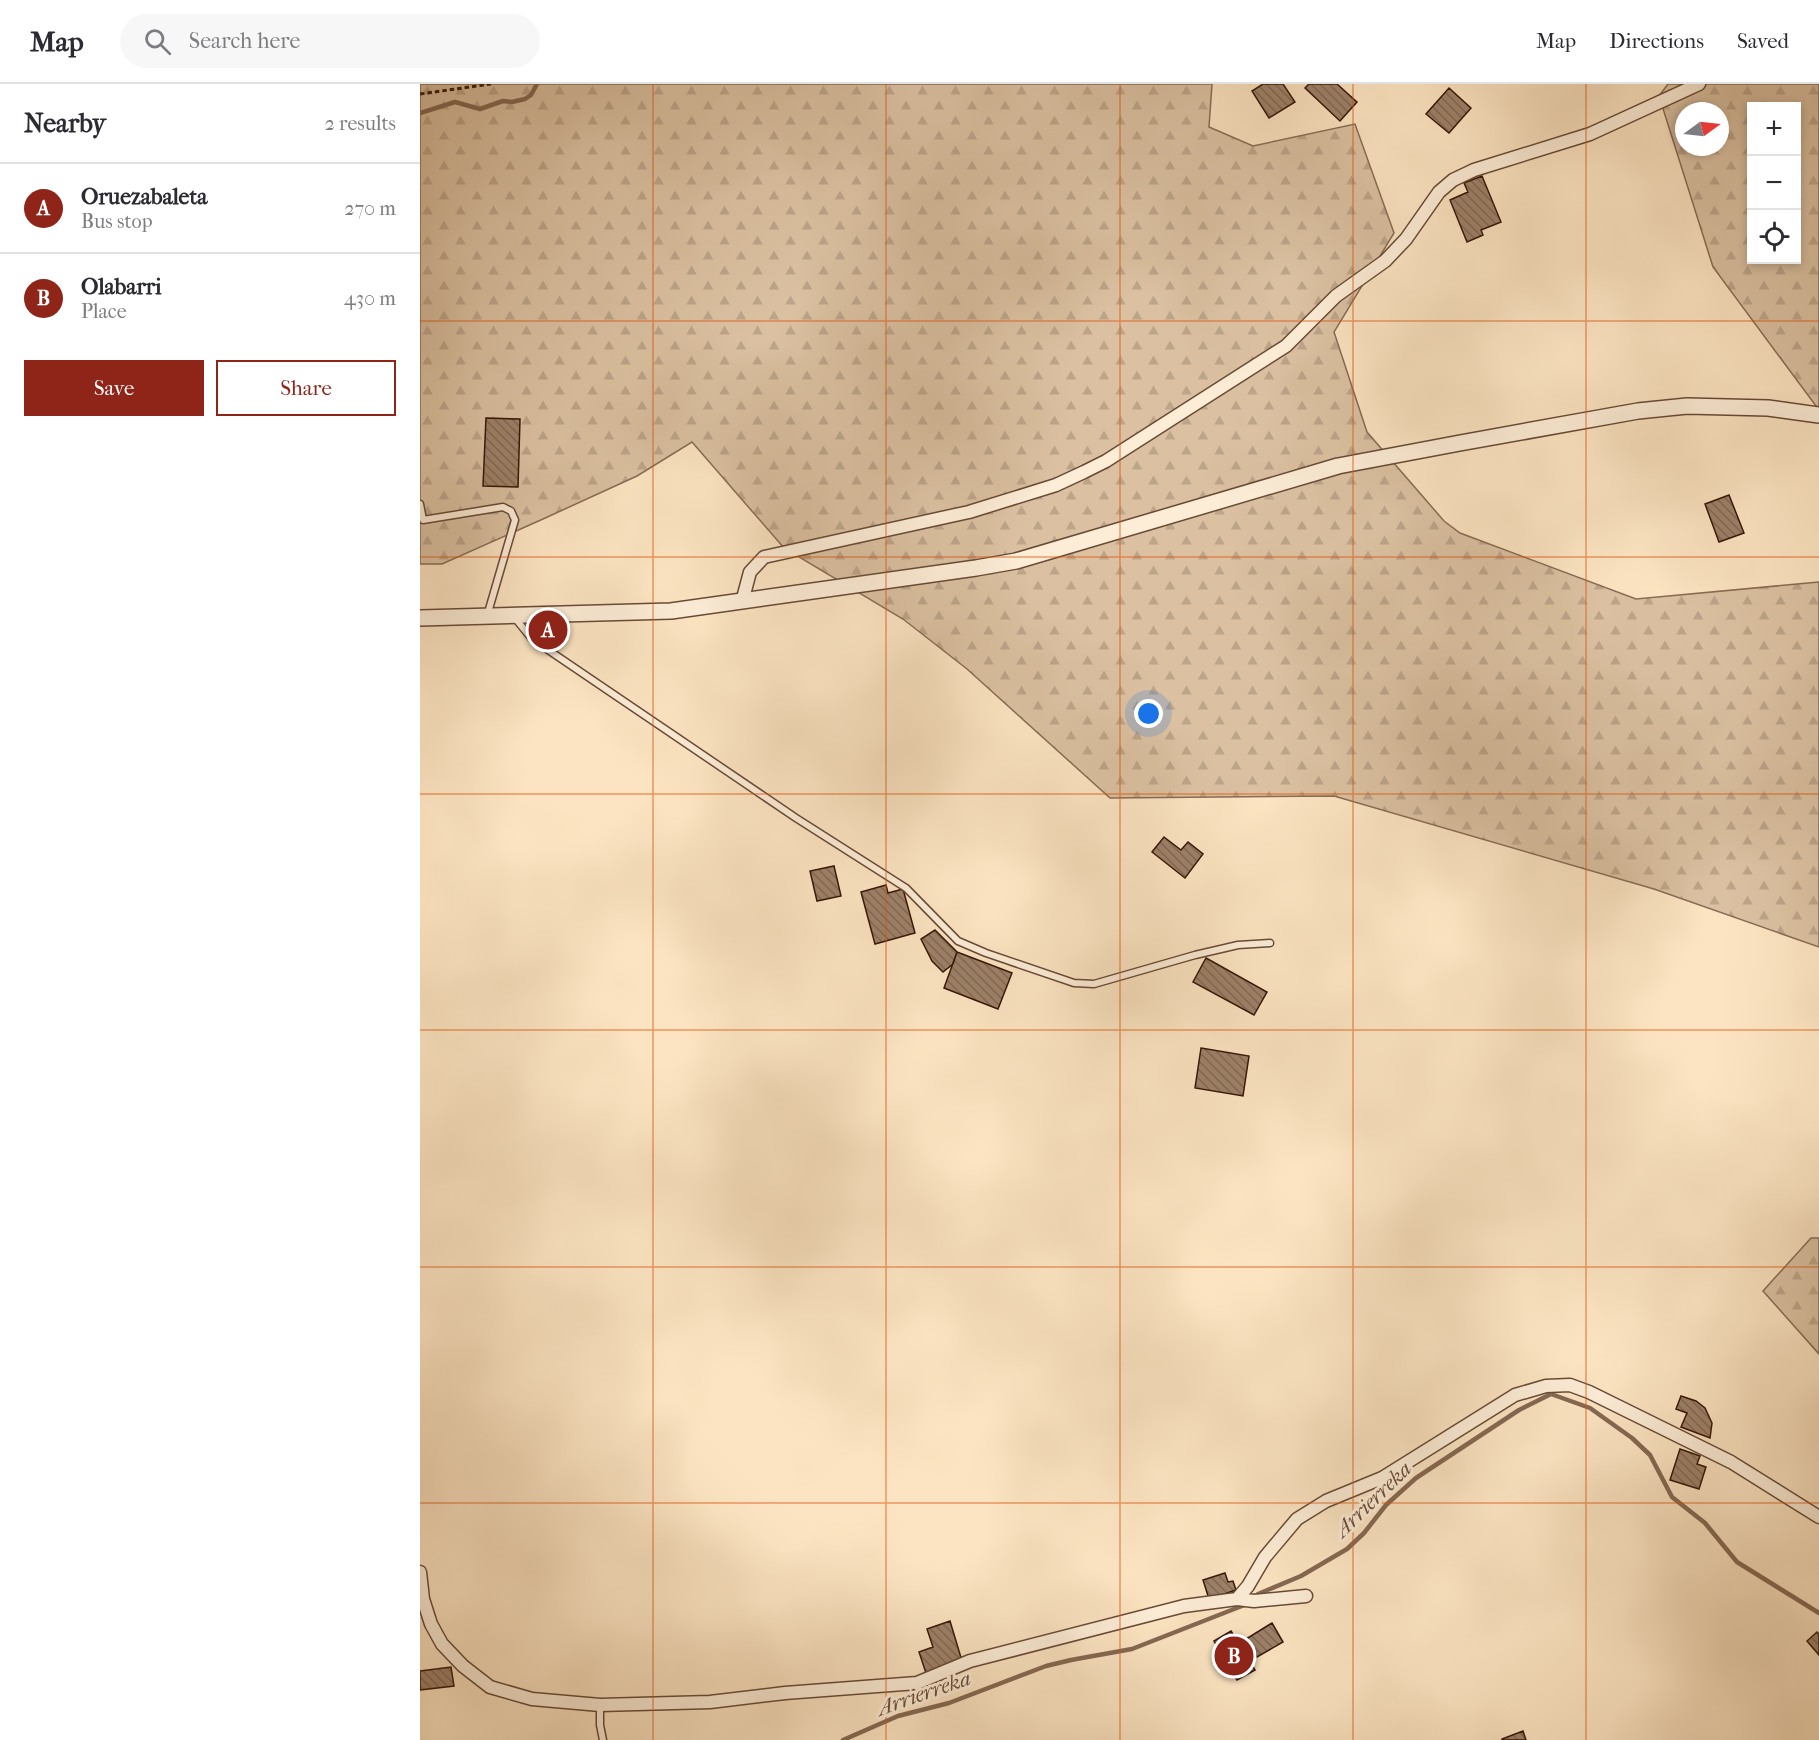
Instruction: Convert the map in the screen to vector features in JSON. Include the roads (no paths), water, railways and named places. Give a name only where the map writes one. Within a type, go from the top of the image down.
[{"type":"street","points":[[742,602],[750,572],[764,557],[969,512],[1056,485],[1106,461],[1286,345],[1336,297],[1385,261],[1406,239],[1439,192],[1453,180],[1474,170],[1590,134],[1699,84]]},
{"type":"street","points":[[420,618],[671,611],[742,602],[1016,561],[1338,466],[1626,413],[1686,406],[1768,408],[1819,415]]},
{"type":"street","points":[[1237,1599],[1248,1586],[1265,1557],[1297,1519],[1326,1501],[1382,1478],[1515,1395],[1546,1386],[1570,1385],[1589,1392],[1731,1462],[1819,1517]]},
{"type":"street","points":[[420,1572],[423,1599],[431,1624],[442,1644],[463,1666],[490,1687],[532,1699],[600,1706],[710,1702],[784,1693],[917,1683],[970,1661],[1184,1606],[1237,1599],[1254,1601],[1306,1596]]},
{"type":"lane","points":[[420,504],[423,520],[503,507],[511,511],[515,520],[486,616]]},
{"type":"lane","points":[[513,615],[532,639],[796,818],[906,888],[958,941],[1074,983],[1094,984],[1195,955],[1238,945],[1270,943]]},
{"type":"lane","points":[[600,1706],[603,1740]]},
{"type":"waterway","points":[[420,113],[455,102],[480,109],[503,101],[512,102],[525,99],[531,95],[537,84]]},
{"type":"waterway","name":"Arrierreka","points":[[1253,1599],[1258,1594],[1301,1576],[1347,1549],[1364,1533],[1386,1505],[1416,1478],[1519,1410],[1551,1394],[1590,1408],[1632,1438],[1650,1455],[1672,1497],[1705,1523],[1737,1562],[1819,1613]]},
{"type":"waterway","name":"Arrierreka","points":[[843,1740],[898,1716],[949,1703],[1046,1666],[1132,1649],[1247,1604]]},
{"type":"place","name":"Oruezabaleta","points":[[548,630]]},
{"type":"place","name":"Olabarri","points":[[1234,1656]]}]
